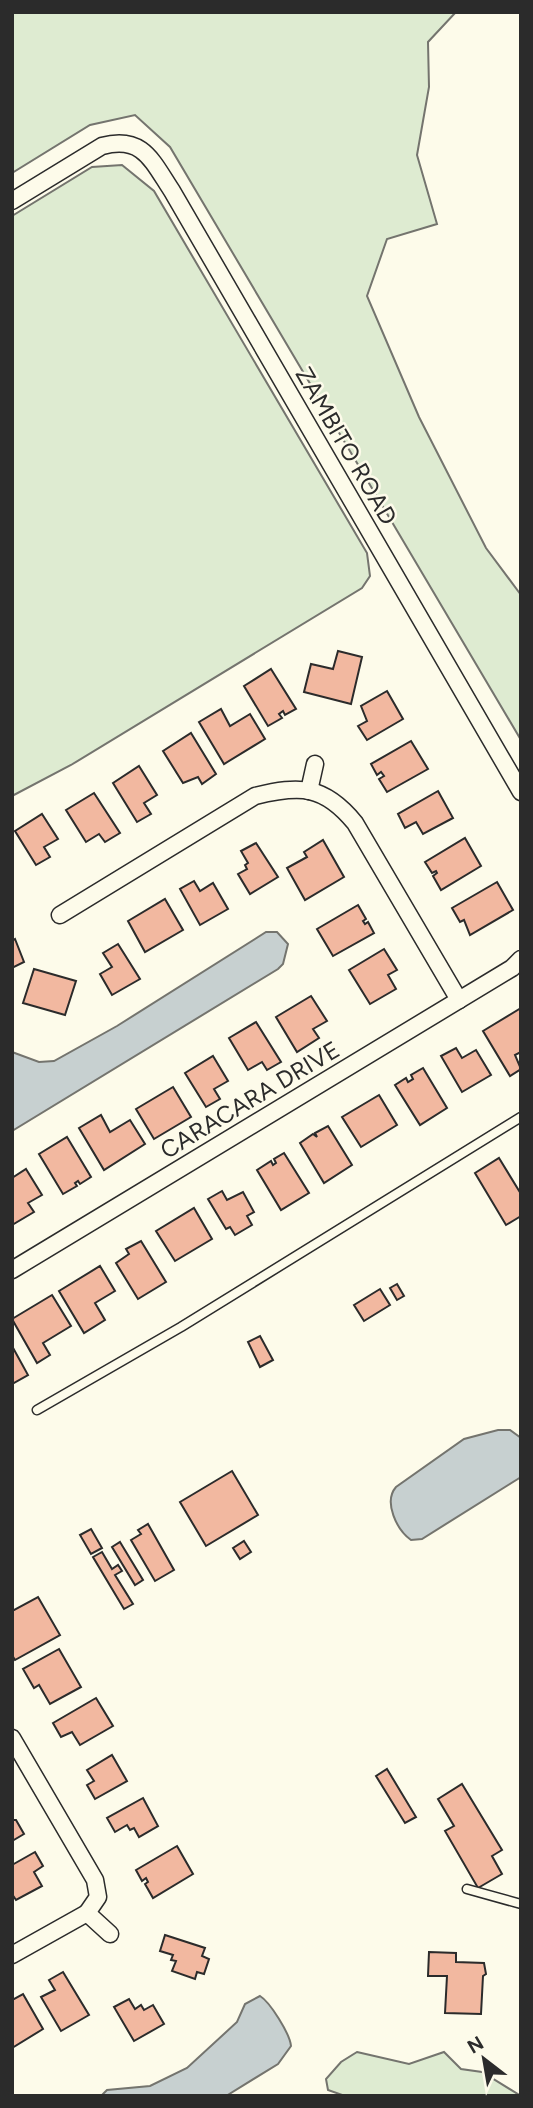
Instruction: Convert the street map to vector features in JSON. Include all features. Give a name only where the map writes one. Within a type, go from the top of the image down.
[{"type":"street","name":"ZAMBITO ROAD","points":[[12,201],[92,151],[116,142],[145,150],[172,191],[521,792]]},
{"type":"street","points":[[309,790],[315,764]]},
{"type":"street","points":[[60,915],[255,796],[288,788],[321,792],[342,807],[355,823],[459,1000]]},
{"type":"street","name":"CARACARA DRIVE","points":[[12,1270],[518,964]]},
{"type":"street","points":[[12,1738],[95,1880],[98,1897],[87,1913],[12,1955]]},
{"type":"street","points":[[87,1913],[110,1934]]},
{"type":"lane","points":[[37,1410],[181,1327],[521,1118]]},
{"type":"lane","points":[[467,1888],[521,1904]]},
{"type":"green space","points":[[12,12],[456,12],[428,42],[429,87],[417,155],[437,224],[387,239],[367,296],[419,417],[486,548],[521,595],[521,740],[170,147],[135,115],[90,125],[12,173]]},
{"type":"green space","points":[[122,165],[154,191],[367,553],[370,576],[362,588],[71,765],[12,796],[12,216],[92,167]]},
{"type":"green space","points":[[357,2052],[409,2064],[444,2052],[461,2069],[482,2072],[521,2096],[345,2096],[328,2090],[326,2079],[341,2062]]},
{"type":"shaded area","points":[[266,932],[277,932],[288,944],[283,964],[278,969],[12,1131],[12,1052],[39,1062],[54,1061],[117,1026]]},
{"type":"shaded area","points":[[498,1430],[510,1430],[521,1438],[521,1477],[422,1539],[411,1540],[401,1530],[391,1508],[392,1493],[396,1487],[464,1439]]},
{"type":"shaded area","points":[[260,1996],[274,2011],[290,2041],[291,2046],[278,2064],[226,2096],[101,2096],[107,2090],[150,2086],[187,2068],[237,2022],[245,2004]]},
{"type":"building","points":[[338,651],[362,657],[351,704],[304,692],[311,664],[333,669]]},
{"type":"building","points":[[271,669],[296,709],[285,715],[283,711],[279,714],[282,718],[268,726],[244,686]]},
{"type":"building","points":[[387,691],[403,719],[367,740],[358,726],[367,721],[361,706]]},
{"type":"building","points":[[221,709],[230,726],[250,714],[265,739],[224,764],[199,722]]},
{"type":"building","points":[[191,733],[216,774],[202,784],[198,777],[183,783],[163,751]]},
{"type":"building","points":[[411,741],[428,769],[387,792],[379,779],[384,776],[381,772],[377,775],[371,764]]},
{"type":"building","points":[[139,766],[157,795],[144,803],[151,814],[137,822],[113,783]]},
{"type":"building","points":[[438,791],[453,818],[423,834],[416,822],[405,828],[398,814]]},
{"type":"building","points":[[94,793],[120,833],[105,842],[99,834],[86,842],[66,810]]},
{"type":"building","points":[[42,814],[58,839],[44,847],[50,857],[36,865],[15,831]]},
{"type":"building","points":[[465,838],[481,866],[441,890],[433,876],[436,871],[432,873],[425,862]]},
{"type":"building","points":[[323,840],[344,877],[305,900],[287,868],[307,857],[304,852]]},
{"type":"building","points":[[256,843],[278,877],[250,894],[238,874],[247,869],[245,865],[248,863],[241,851]]},
{"type":"building","points":[[194,881],[200,891],[213,883],[228,909],[200,925],[180,889]]},
{"type":"building","points":[[497,882],[513,910],[470,935],[464,920],[460,922],[452,908]]},
{"type":"building","points":[[165,899],[183,930],[145,952],[128,921]]},
{"type":"building","points":[[358,905],[366,919],[363,921],[365,924],[368,922],[374,933],[333,956],[317,929]]},
{"type":"building","points":[[15,939],[24,962],[12,968],[12,941]]},
{"type":"building","points":[[118,944],[140,979],[112,995],[100,974],[112,967],[103,953]]},
{"type":"building","points":[[384,949],[397,970],[388,975],[396,989],[370,1004],[349,970]]},
{"type":"building","points":[[34,969],[76,981],[65,1015],[23,1003]]},
{"type":"building","points":[[311,996],[327,1021],[313,1029],[319,1038],[297,1052],[276,1017]]},
{"type":"building","points":[[521,1008],[521,1052],[515,1055],[521,1069],[510,1076],[483,1031]]},
{"type":"building","points":[[256,1022],[281,1062],[267,1070],[262,1062],[248,1070],[229,1038]]},
{"type":"building","points":[[456,1048],[462,1058],[476,1050],[491,1075],[462,1092],[441,1056]]},
{"type":"building","points":[[213,1056],[228,1081],[214,1089],[220,1099],[206,1107],[185,1073]]},
{"type":"building","points":[[423,1068],[447,1108],[420,1125],[395,1085],[406,1078],[408,1082],[413,1079],[411,1075]]},
{"type":"building","points":[[173,1087],[191,1117],[154,1139],[136,1109]]},
{"type":"building","points":[[379,1095],[397,1125],[361,1147],[342,1117]]},
{"type":"building","points":[[101,1115],[110,1132],[130,1120],[145,1144],[104,1170],[79,1128]]},
{"type":"building","points":[[328,1126],[352,1165],[324,1183],[300,1143],[313,1134],[317,1137],[315,1133]]},
{"type":"building","points":[[67,1137],[91,1177],[80,1184],[78,1181],[75,1183],[77,1186],[63,1194],[39,1154]]},
{"type":"building","points":[[284,1153],[309,1193],[281,1210],[257,1170],[271,1161],[273,1165],[276,1163],[274,1159]]},
{"type":"building","points":[[499,1158],[521,1194],[521,1216],[506,1225],[475,1173]]},
{"type":"building","points":[[26,1169],[42,1195],[28,1203],[34,1212],[12,1225],[12,1178]]},
{"type":"building","points":[[222,1191],[227,1200],[243,1192],[254,1212],[247,1216],[252,1225],[235,1235],[230,1227],[226,1229],[208,1199]]},
{"type":"building","points":[[194,1208],[212,1239],[175,1261],[156,1231]]},
{"type":"building","points":[[141,1241],[166,1282],[138,1299],[116,1263],[129,1254],[126,1249]]},
{"type":"building","points":[[100,1266],[115,1291],[95,1303],[105,1320],[84,1333],[59,1291]]},
{"type":"building","points":[[397,1284],[404,1296],[397,1300],[390,1288]]},
{"type":"building","points":[[380,1289],[390,1305],[364,1321],[354,1305]]},
{"type":"building","points":[[52,1295],[71,1326],[43,1343],[50,1355],[37,1363],[12,1319]]},
{"type":"building","points":[[260,1336],[273,1360],[260,1367],[248,1342]]},
{"type":"building","points":[[12,1346],[28,1375],[12,1384]]},
{"type":"building","points":[[232,1471],[258,1515],[206,1546],[180,1502]]},
{"type":"building","points":[[148,1524],[174,1570],[155,1581],[131,1540],[141,1534],[138,1530]]},
{"type":"building","points":[[91,1529],[102,1548],[91,1554],[80,1535]]},
{"type":"building","points":[[244,1541],[251,1552],[240,1559],[233,1548]]},
{"type":"building","points":[[120,1542],[143,1580],[135,1585],[112,1547]]},
{"type":"building","points":[[102,1552],[112,1569],[118,1565],[122,1571],[115,1575],[133,1604],[124,1609],[93,1557]]},
{"type":"building","points":[[38,1597],[60,1635],[15,1660],[12,1655],[12,1611]]},
{"type":"building","points":[[59,1649],[81,1687],[50,1704],[39,1685],[34,1688],[23,1669]]},
{"type":"building","points":[[96,1698],[113,1726],[80,1745],[72,1732],[61,1737],[53,1723]]},
{"type":"building","points":[[112,1755],[127,1781],[95,1799],[87,1785],[94,1781],[87,1770]]},
{"type":"building","points":[[387,1769],[416,1817],[405,1823],[376,1776]]},
{"type":"building","points":[[462,1784],[502,1850],[492,1856],[502,1874],[478,1888],[445,1831],[454,1826],[438,1799]]},
{"type":"building","points":[[143,1798],[158,1826],[139,1837],[134,1828],[130,1830],[127,1825],[115,1832],[107,1818]]},
{"type":"building","points":[[12,1820],[16,1820],[24,1834],[12,1841]]},
{"type":"building","points":[[177,1846],[193,1874],[153,1898],[145,1884],[148,1882],[146,1878],[142,1881],[136,1870]]},
{"type":"building","points":[[35,1852],[43,1866],[34,1872],[42,1886],[16,1900],[12,1894],[12,1865]]},
{"type":"building","points":[[165,1935],[205,1948],[202,1956],[209,1959],[204,1974],[197,1972],[195,1979],[172,1971],[176,1961],[171,1960],[173,1955],[160,1951]]},
{"type":"building","points":[[429,1952],[456,1953],[456,1962],[484,1963],[486,1974],[483,1976],[481,2014],[445,2013],[447,1976],[428,1976]]},
{"type":"building","points":[[63,1972],[89,2015],[61,2031],[41,1997],[55,1990],[49,1980]]},
{"type":"building","points":[[23,1994],[43,2029],[12,2048],[12,2000]]},
{"type":"building","points":[[129,1999],[135,2009],[141,2005],[144,2010],[153,2005],[164,2024],[134,2041],[114,2007]]}]
